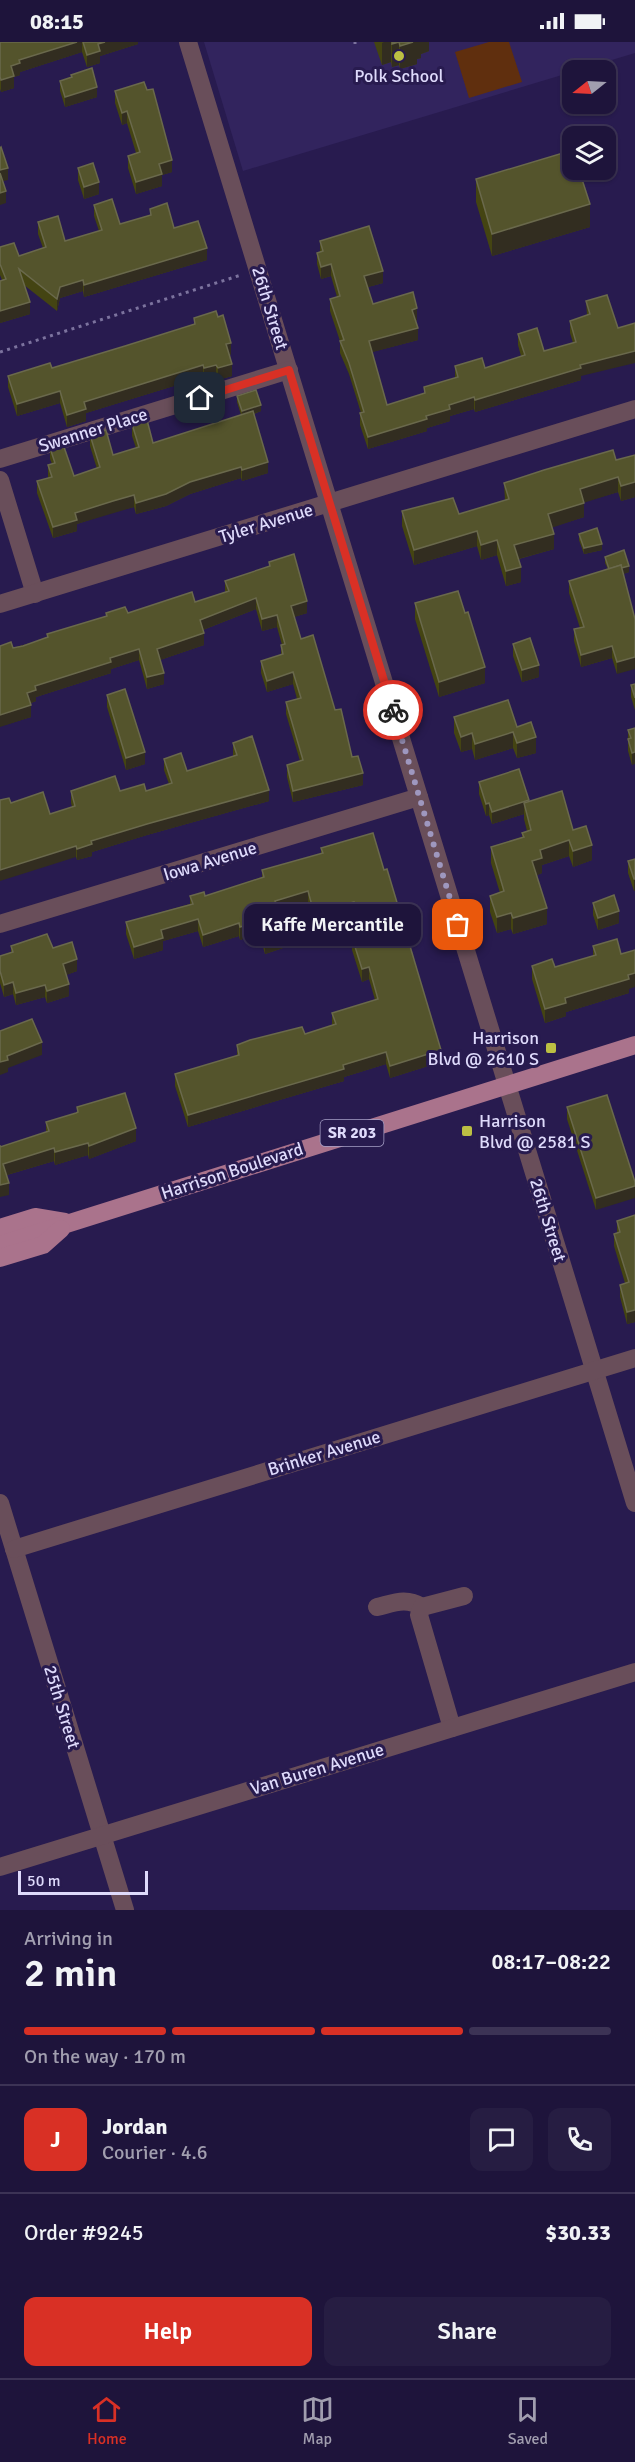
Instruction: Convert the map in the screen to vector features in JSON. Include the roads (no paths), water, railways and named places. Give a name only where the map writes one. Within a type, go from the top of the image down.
[{"type":"main road","name":"Harrison Boulevard","points":[[0,1258],[43,1245],[69,1222],[506,1083],[635,1045]]},
{"type":"main road","name":"Harrison Boulevard","points":[[0,1228],[35,1217],[69,1222]]},
{"type":"main road","points":[[0,1245],[69,1222]]},
{"type":"street","name":"26th Street","points":[[188,42],[635,1503]]},
{"type":"street","name":"Swanner Place","points":[[0,459],[289,370]]},
{"type":"street","name":"Tyler Avenue","points":[[0,604],[635,409]]},
{"type":"street","points":[[0,480],[35,594]]},
{"type":"street","name":"Iowa Avenue","points":[[0,924],[419,797]]},
{"type":"street","name":"Brinker Avenue","points":[[14,1549],[635,1358]]},
{"type":"street","name":"25th Street","points":[[0,1503],[124,1910]]},
{"type":"street","points":[[378,1607],[404,1600],[413,1601],[422,1607],[464,1596]]},
{"type":"street","points":[[422,1607],[419,1615],[453,1728]]},
{"type":"street","name":"Van Buren Avenue","points":[[0,1867],[635,1672]]},
{"type":"place","name":"Polk School","points":[[399,56]]},
{"type":"place","name":"Kaffe Mercantile","points":[[458,925]]},
{"type":"place","name":"Harrison Blvd @ 2610 S","points":[[551,1048]]},
{"type":"place","name":"Harrison Blvd @ 2581 S","points":[[467,1131]]}]
